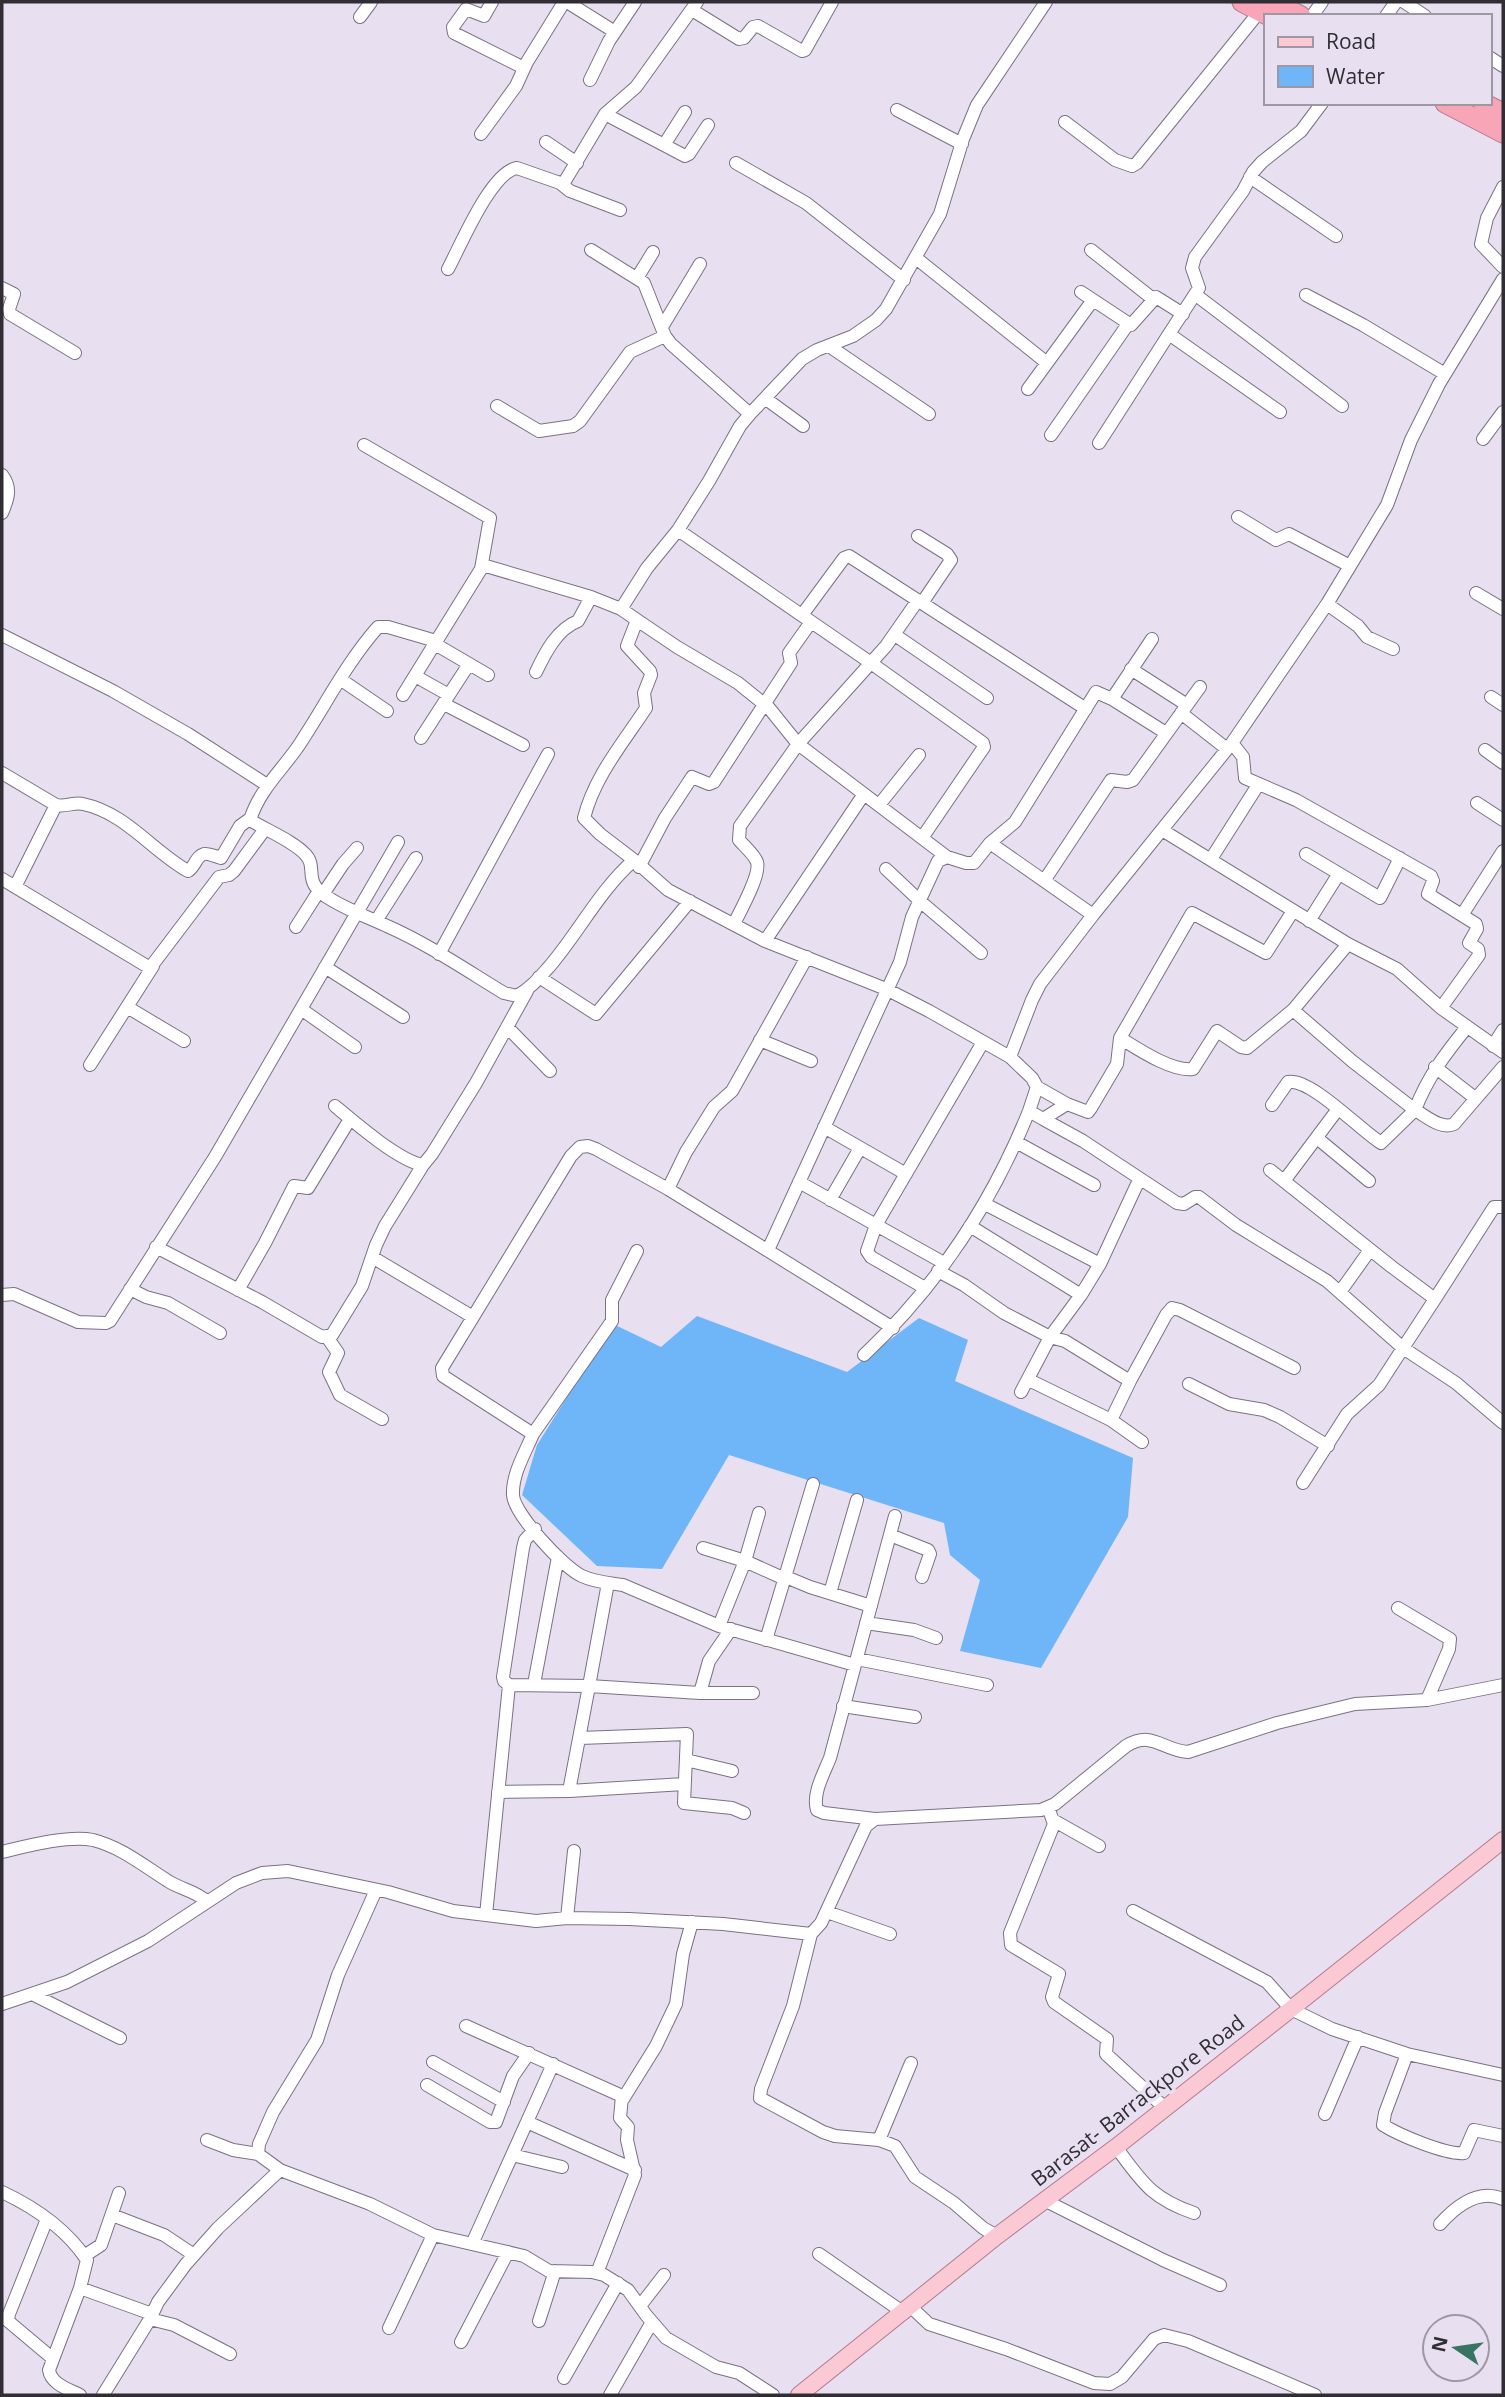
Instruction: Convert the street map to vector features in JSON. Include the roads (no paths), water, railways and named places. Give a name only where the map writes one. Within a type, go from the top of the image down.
[{"type":"highway","points":[[1242,2],[1290,14]]},
{"type":"highway","points":[[1449,105],[1503,133]]},
{"type":"highway","points":[[1487,105],[1503,113]]},
{"type":"main road","name":"Barasat- Barrackpore Road","points":[[799,2395],[997,2236],[1116,2147],[1502,1841]]},
{"type":"street","points":[[360,17],[371,2]]},
{"type":"street","points":[[492,2],[484,16],[466,9],[453,27],[454,33],[524,68]]},
{"type":"street","points":[[481,134],[516,86],[524,68],[566,2],[615,32]]},
{"type":"street","points":[[590,80],[615,32],[635,2]]},
{"type":"street","points":[[560,183],[569,177],[605,114],[636,87],[694,6],[739,39],[758,26],[802,51],[832,2]]},
{"type":"street","points":[[621,609],[647,568],[678,530],[740,426],[750,414],[802,359],[853,336],[876,320],[886,309],[940,214],[961,144],[977,105],[1046,2]]},
{"type":"street","points":[[1404,2],[1422,14]]},
{"type":"street","points":[[1065,122],[1115,160],[1132,166],[1264,15]]},
{"type":"street","points":[[1099,443],[1196,295],[1199,284],[1192,271],[1194,260],[1262,162],[1301,131],[1320,105]]},
{"type":"street","points":[[897,110],[961,144]]},
{"type":"street","points":[[664,145],[685,112]]},
{"type":"street","points":[[605,114],[687,156],[708,125]]},
{"type":"street","points":[[546,142],[577,163]]},
{"type":"street","points":[[736,163],[806,203],[904,280]]},
{"type":"street","points":[[448,269],[493,184],[510,169],[517,168],[560,183],[570,191],[620,210]]},
{"type":"street","points":[[1250,177],[1336,236]]},
{"type":"street","points":[[1503,187],[1487,218],[1481,244],[1503,267]]},
{"type":"street","points":[[591,250],[637,278],[648,289],[671,344],[750,414]]},
{"type":"street","points":[[1091,250],[1153,299]]},
{"type":"street","points":[[637,278],[653,252]]},
{"type":"street","points":[[916,258],[1047,363]]},
{"type":"street","points":[[497,407],[539,431],[573,426],[580,421],[630,352],[664,331],[700,264]]},
{"type":"street","points":[[1010,1057],[1035,993],[1093,915],[1230,746],[1327,604],[1387,505],[1410,440],[1445,374],[1503,279]]},
{"type":"street","points":[[2,288],[14,294],[10,314],[75,353]]},
{"type":"street","points":[[1081,292],[1128,324],[1134,324],[1153,299],[1160,298],[1182,314]]},
{"type":"street","points":[[1196,295],[1342,405]]},
{"type":"street","points":[[1306,295],[1445,374]]},
{"type":"street","points":[[1028,389],[1093,300]]},
{"type":"street","points":[[1051,435],[1128,324]]},
{"type":"street","points":[[1169,334],[1280,412]]},
{"type":"street","points":[[829,345],[929,414]]},
{"type":"street","points":[[766,399],[803,426]]},
{"type":"street","points":[[1483,439],[1503,412]]},
{"type":"street","points":[[364,445],[490,518],[481,569],[403,695]]},
{"type":"street","points":[[2,475],[10,494],[2,513]]},
{"type":"street","points":[[1238,517],[1276,540],[1289,534],[1350,566]]},
{"type":"street","points":[[678,530],[807,618],[984,745],[922,838]]},
{"type":"street","points":[[734,924],[756,876],[757,867],[756,860],[739,840],[740,825],[798,744],[895,635],[951,560],[947,554],[918,536]]},
{"type":"street","points":[[251,818],[250,820],[306,854],[312,865],[310,876],[321,892],[356,913],[439,954],[504,993],[517,996],[540,977],[562,951],[602,893],[637,864],[692,777],[714,782],[791,663],[789,653],[844,558],[849,556],[1086,709]]},
{"type":"street","points":[[481,569],[490,566],[621,609],[738,684],[763,703],[798,744],[947,857],[966,863],[974,863],[990,843],[1015,822],[1096,692],[1166,733]]},
{"type":"street","points":[[1476,593],[1503,609]]},
{"type":"street","points":[[536,672],[558,635],[569,624],[578,621],[591,597]]},
{"type":"street","points":[[1327,604],[1356,624],[1367,637],[1393,649]]},
{"type":"street","points":[[637,620],[627,646],[650,671],[644,693],[646,709],[619,747],[595,789],[584,818],[668,890],[765,941],[886,989],[1010,1057],[1032,1078],[1037,1087],[1083,1112],[1088,1112],[1091,1108],[1117,1063],[1120,1038],[1192,913],[1266,953],[1293,911]]},
{"type":"street","points":[[2,773],[56,805],[80,803],[104,811],[138,832],[188,871],[193,868],[199,856],[205,854],[221,858],[240,826],[251,818],[267,785],[296,750],[362,645],[378,627],[388,627],[435,643],[488,675]]},
{"type":"street","points":[[2,635],[113,691],[188,733],[267,785]]},
{"type":"street","points":[[895,635],[987,698]]},
{"type":"street","points":[[1112,699],[1152,639]]},
{"type":"street","points":[[421,738],[469,664]]},
{"type":"street","points":[[1131,669],[1243,757],[1245,778],[1296,800],[1431,876],[1433,881],[1427,894],[1477,926],[1469,943],[1478,949],[1479,955],[1441,1008]]},
{"type":"street","points":[[415,676],[446,699],[523,745]]},
{"type":"street","points":[[340,679],[387,712]]},
{"type":"street","points":[[1044,881],[1111,780],[1130,782],[1200,687]]},
{"type":"street","points":[[1491,697],[1503,705]]},
{"type":"street","points":[[1485,750],[1503,763]]},
{"type":"street","points":[[439,954],[548,754]]},
{"type":"street","points":[[879,806],[919,755]]},
{"type":"street","points":[[1211,859],[1258,785]]},
{"type":"street","points":[[765,941],[864,794]]},
{"type":"street","points":[[1477,803],[1503,820]]},
{"type":"street","points":[[15,887],[56,805]]},
{"type":"street","points":[[90,1065],[153,966],[219,877],[234,871],[265,829]]},
{"type":"street","points":[[1162,830],[1309,921],[1397,969],[1441,1008],[1498,1049],[1503,1030]]},
{"type":"street","points":[[2,1295],[14,1294],[78,1322],[110,1321],[215,1157],[398,842]]},
{"type":"street","points":[[990,843],[1093,915]]},
{"type":"street","points":[[296,927],[357,848]]},
{"type":"street","points":[[1462,915],[1503,851]]},
{"type":"street","points":[[1306,854],[1380,898],[1400,858]]},
{"type":"street","points":[[768,1250],[900,962],[912,916],[939,861],[947,857]]},
{"type":"street","points":[[376,921],[416,858]]},
{"type":"street","points":[[886,869],[981,953]]},
{"type":"street","points":[[1309,921],[1338,875]]},
{"type":"street","points":[[2,879],[146,967],[153,966]]},
{"type":"street","points":[[540,977],[596,1014],[690,901]]},
{"type":"street","points":[[1120,1038],[1176,1068],[1193,1069],[1217,1031],[1247,1048],[1293,1010],[1348,944]]},
{"type":"street","points":[[668,1189],[686,1152],[714,1107],[732,1091],[807,957]]},
{"type":"street","points":[[325,967],[403,1017]]},
{"type":"street","points":[[327,1338],[332,1335],[362,1286],[385,1226],[476,1083],[527,990]]},
{"type":"street","points":[[127,1007],[184,1041]]},
{"type":"street","points":[[300,1009],[355,1047]]},
{"type":"street","points":[[1293,1010],[1415,1110],[1442,1125],[1454,1124],[1503,1067]]},
{"type":"street","points":[[507,1027],[550,1071]]},
{"type":"street","points":[[1272,1105],[1291,1081],[1320,1095],[1381,1143],[1415,1110],[1435,1067],[1467,1027]]},
{"type":"street","points":[[760,1040],[811,1062]]},
{"type":"street","points":[[925,1288],[871,1257],[867,1251],[876,1225],[983,1042]]},
{"type":"street","points":[[1435,1067],[1475,1098]]},
{"type":"street","points":[[864,1355],[893,1328],[925,1288],[985,1203],[1016,1142],[1037,1087]]},
{"type":"street","points":[[1043,1119],[1066,1104]]},
{"type":"street","points":[[335,1106],[380,1142],[423,1165]]},
{"type":"street","points":[[1284,1181],[1338,1109]]},
{"type":"street","points":[[1029,1111],[1181,1205],[1195,1197],[1199,1198],[1236,1225],[1327,1281],[1403,1348],[1456,1383],[1503,1423]]},
{"type":"street","points":[[238,1290],[294,1186],[308,1188],[351,1119]]},
{"type":"street","points":[[824,1127],[906,1174]]},
{"type":"street","points":[[1317,1138],[1369,1181]]},
{"type":"street","points":[[1016,1142],[1094,1185]]},
{"type":"street","points":[[533,1434],[443,1376],[441,1372],[571,1156],[580,1147],[596,1149],[668,1189],[893,1328]]},
{"type":"street","points":[[830,1200],[860,1148]]},
{"type":"street","points":[[1270,1170],[1435,1298]]},
{"type":"street","points":[[1021,1392],[1050,1337],[1100,1264],[1139,1180]]},
{"type":"street","points":[[799,1182],[876,1225],[941,1267],[1004,1313],[1050,1337],[1065,1341],[1130,1381]]},
{"type":"street","points":[[985,1203],[1100,1264]]},
{"type":"street","points":[[1303,1483],[1347,1414],[1379,1385],[1494,1207],[1503,1207]]},
{"type":"street","points":[[970,1226],[1081,1294]]},
{"type":"street","points":[[156,1247],[327,1338],[338,1353],[329,1374],[338,1393],[382,1419]]},
{"type":"street","points":[[1340,1292],[1370,1250]]},
{"type":"street","points":[[637,1251],[612,1300],[612,1321],[533,1434],[513,1482],[514,1502],[519,1511],[558,1557],[581,1575],[624,1585],[725,1628],[766,1640],[856,1662],[987,1685]]},
{"type":"street","points":[[372,1257],[472,1317]]},
{"type":"street","points":[[130,1289],[146,1297],[164,1301],[220,1334]]},
{"type":"street","points":[[1111,1420],[1172,1308],[1294,1368]]},
{"type":"street","points":[[1029,1380],[1111,1420],[1142,1442]]},
{"type":"street","points":[[1189,1384],[1229,1404],[1264,1410],[1280,1417],[1328,1446]]},
{"type":"street","points":[[766,1640],[813,1484]]},
{"type":"street","points":[[830,1593],[857,1500]]},
{"type":"street","points":[[700,1693],[709,1661],[725,1628],[759,1513]]},
{"type":"street","points":[[895,1516],[815,1804],[817,1810],[824,1813],[875,1819],[1048,1807],[1126,1746],[1140,1739],[1152,1739],[1176,1751],[1188,1752],[1277,1723],[1355,1704],[1427,1700],[1503,1685]]},
{"type":"street","points":[[535,1529],[525,1540],[523,1548],[503,1677],[509,1685],[753,1693]]},
{"type":"street","points":[[890,1535],[928,1550],[930,1554],[922,1577]]},
{"type":"street","points":[[703,1548],[871,1606]]},
{"type":"street","points":[[534,1684],[558,1557]]},
{"type":"street","points":[[569,1791],[608,1583]]},
{"type":"street","points":[[1398,1608],[1450,1639],[1449,1650],[1427,1700]]},
{"type":"street","points":[[866,1623],[914,1630],[936,1638]]},
{"type":"street","points":[[486,1914],[509,1685]]},
{"type":"street","points":[[843,1706],[915,1717]]},
{"type":"street","points":[[580,1738],[685,1733],[688,1736],[684,1803],[732,1808],[744,1813]]},
{"type":"street","points":[[686,1760],[733,1771]]},
{"type":"street","points":[[498,1792],[684,1784]]},
{"type":"street","points":[[1048,1807],[1054,1820],[1099,1846]]},
{"type":"street","points":[[875,1819],[866,1826],[827,1912],[811,1934],[793,2006],[760,2098],[823,2132],[835,2136],[878,2140],[895,2146],[915,2177],[997,2236]]},
{"type":"street","points":[[1054,1820],[1010,1933],[1009,1942],[1059,1975],[1052,1997],[1054,2002],[1107,2039],[1106,2054],[1165,2108]]},
{"type":"street","points":[[2,1852],[72,1840],[91,1840],[133,1857],[174,1885],[202,1896],[206,1901]]},
{"type":"street","points":[[567,1918],[574,1851]]},
{"type":"street","points":[[2,2004],[66,1982],[148,1941],[206,1901],[261,1872],[288,1871],[453,1910],[536,1921],[567,1918],[692,1922],[811,1934]]},
{"type":"street","points":[[258,2154],[257,2150],[273,2112],[317,2040],[338,1975],[376,1890]]},
{"type":"street","points":[[1133,1911],[1267,1982],[1291,2009],[1332,2029],[1407,2054],[1503,2075]]},
{"type":"street","points":[[827,1912],[890,1934]]},
{"type":"street","points":[[597,2273],[635,2170],[627,2140],[628,2127],[620,2118],[623,2099],[656,2046],[676,2004],[683,1954],[692,1922]]},
{"type":"street","points":[[34,1995],[120,2038]]},
{"type":"street","points":[[466,2026],[620,2094],[623,2099]]},
{"type":"street","points":[[1325,2114],[1358,2037]]},
{"type":"street","points":[[427,2085],[496,2122],[513,2076],[529,2053]]},
{"type":"street","points":[[1407,2054],[1383,2125],[1440,2149],[1459,2154],[1464,2152],[1474,2130],[1503,2136]]},
{"type":"street","points":[[433,2062],[504,2102]]},
{"type":"street","points":[[878,2140],[911,2063]]},
{"type":"street","points":[[472,2244],[553,2064]]},
{"type":"street","points":[[527,2122],[635,2170]]},
{"type":"street","points":[[206,2140],[233,2150],[258,2154],[280,2170],[370,2204],[433,2235],[524,2256],[549,2271],[597,2273],[628,2290],[667,2338],[716,2367],[739,2373],[773,2395]]},
{"type":"street","points":[[1116,2147],[1152,2193],[1171,2205],[1194,2213]]},
{"type":"street","points":[[512,2155],[562,2167]]},
{"type":"street","points":[[103,2395],[158,2302],[194,2255],[218,2228],[280,2170]]},
{"type":"street","points":[[2,2192],[47,2218],[78,2247],[87,2260],[80,2288],[49,2370],[55,2382],[80,2395]]},
{"type":"street","points":[[84,2256],[101,2245],[119,2193]]},
{"type":"street","points":[[1440,2224],[1452,2211],[1481,2195],[1503,2199]]},
{"type":"street","points":[[1044,2200],[1163,2260],[1220,2285]]},
{"type":"street","points":[[112,2215],[164,2235],[194,2255]]},
{"type":"street","points":[[47,2218],[8,2321],[52,2358]]},
{"type":"street","points":[[389,2328],[433,2235]]},
{"type":"street","points":[[461,2342],[508,2252]]},
{"type":"street","points":[[819,2255],[929,2324],[1006,2349],[1110,2390],[1154,2339],[1164,2335],[1188,2341],[1313,2395]]},
{"type":"street","points":[[538,2321],[555,2271]]},
{"type":"street","points":[[640,2306],[664,2275]]},
{"type":"street","points":[[564,2378],[618,2283]]},
{"type":"street","points":[[80,2288],[174,2325],[230,2354]]},
{"type":"street","points":[[610,2395],[652,2322]]},
{"type":"water","points":[[697,1316],[847,1372],[919,1318],[968,1340],[955,1381],[1133,1458],[1128,1517],[1041,1668],[960,1651],[980,1580],[950,1555],[944,1523],[729,1455],[662,1569],[597,1566],[522,1495],[537,1445],[613,1324],[661,1347]]}]
